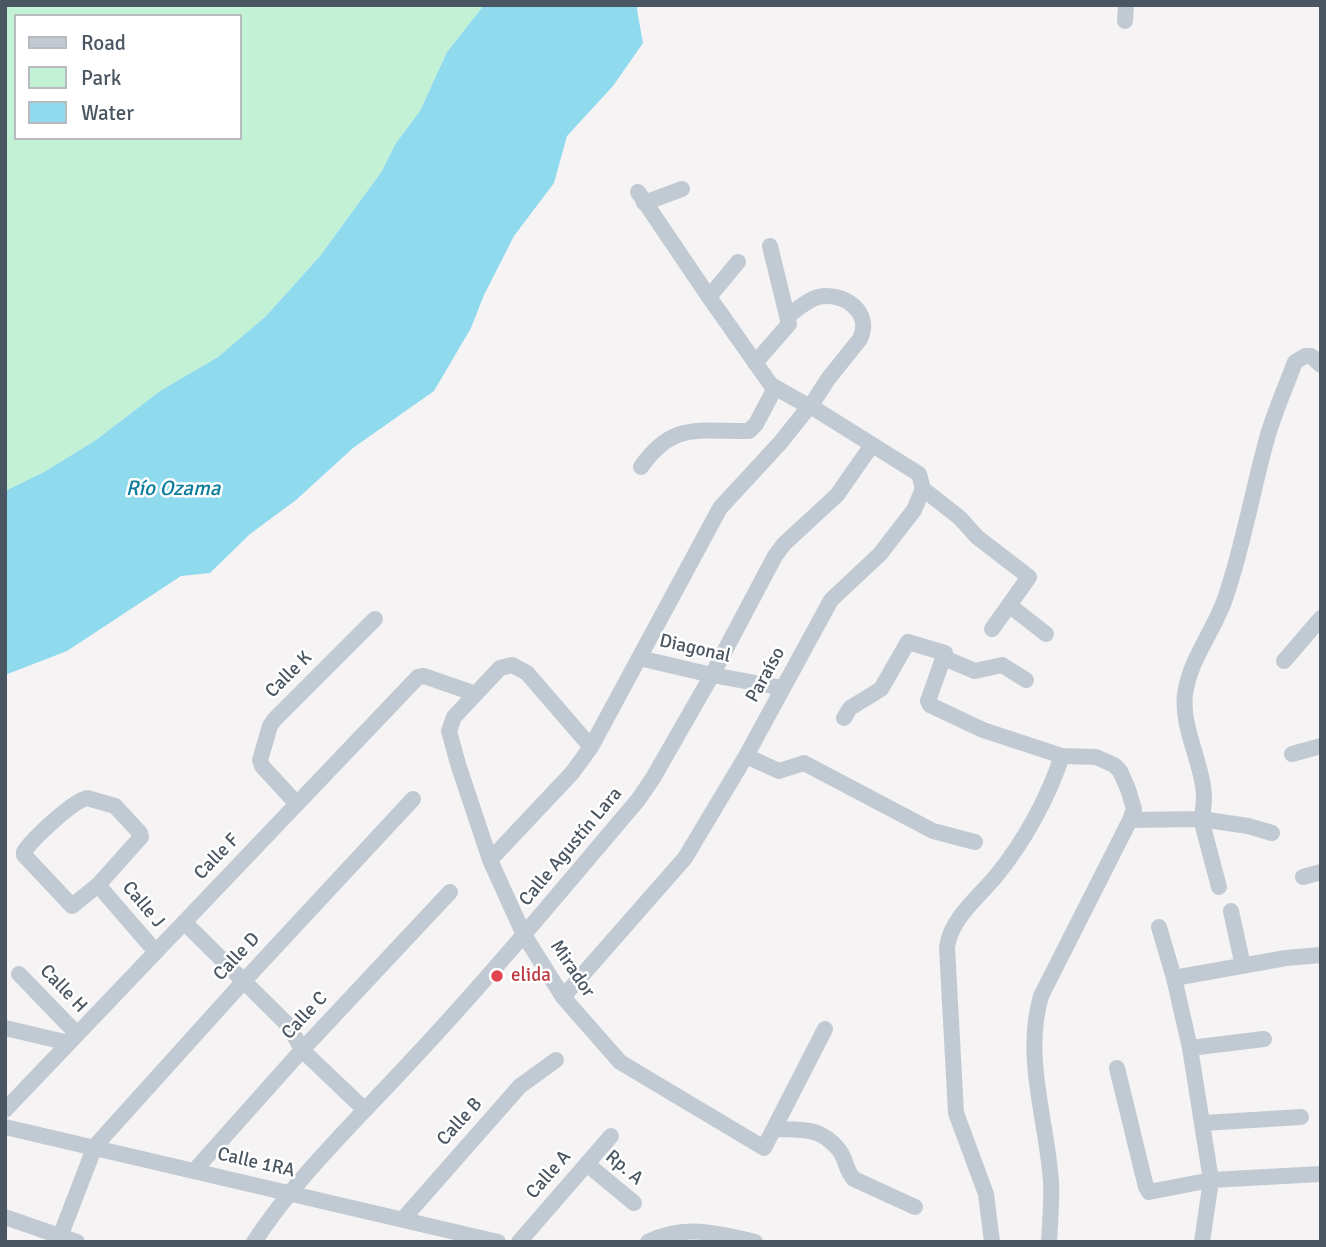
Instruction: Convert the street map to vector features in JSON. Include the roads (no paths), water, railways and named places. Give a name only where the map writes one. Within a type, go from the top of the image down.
[{"type":"street","points":[[682,189],[641,197],[775,388],[915,470],[922,481],[923,489],[960,517],[976,537],[1029,576],[992,629]]},
{"type":"street","points":[[755,363],[789,324],[789,315],[769,246]]},
{"type":"street","points":[[709,297],[738,262]]},
{"type":"street","points":[[490,860],[572,773],[591,747],[722,504],[811,407],[863,332],[862,318],[850,302],[838,296],[810,300],[789,315]]},
{"type":"street","points":[[1219,887],[1201,819],[1205,808],[1186,722],[1185,694],[1193,666],[1227,595],[1266,440],[1295,362],[1305,356],[1311,356],[1321,365]]},
{"type":"street","points":[[641,467],[659,445],[679,433],[748,431],[756,424],[775,388]]},
{"type":"street","name":"Calle Agustín Lara","points":[[254,1242],[291,1192],[524,935],[647,788],[780,549],[837,495],[872,445]]},
{"type":"street","name":"Paraíso","points":[[563,997],[680,865],[746,756],[831,600],[887,547],[910,517],[923,489]]},
{"type":"street","points":[[1009,605],[1046,634]]},
{"type":"street","points":[[1284,662],[1321,618]]},
{"type":"street","name":"Calle K","points":[[297,804],[262,766],[260,760],[270,726],[375,619]]},
{"type":"street","points":[[844,718],[850,708],[881,690],[906,642],[944,651],[944,658],[928,701],[930,705],[982,730],[1062,757],[1096,757],[1118,768],[1125,781],[1134,809],[1130,820],[1041,996],[1037,1010],[1033,1057],[1051,1181],[1049,1242]]},
{"type":"street","name":"Diagonal","points":[[639,658],[783,688]]},
{"type":"street","points":[[944,658],[975,671],[1003,666],[1026,680]]},
{"type":"street","name":"Mirador","points":[[591,747],[527,673],[512,666],[500,668],[454,717],[449,731],[490,860],[524,935],[563,997],[625,1066],[762,1148],[774,1129]]},
{"type":"street","name":"Calle F","points":[[5,1110],[418,677],[424,676],[475,694]]},
{"type":"street","points":[[1292,754],[1321,746]]},
{"type":"street","points":[[746,756],[779,771],[804,763],[933,831],[975,842]]},
{"type":"street","points":[[992,1242],[986,1194],[956,1113],[947,947],[952,928],[996,876],[1018,844],[1054,782],[1062,757]]},
{"type":"street","points":[[87,797],[115,806],[141,836],[98,885],[75,905],[69,905],[24,856],[25,849],[81,799],[87,797]]},
{"type":"street","name":"Calle D","points":[[95,1146],[413,799]]},
{"type":"street","points":[[1130,820],[1201,819],[1248,826],[1272,833]]},
{"type":"street","points":[[1303,877],[1321,872]]},
{"type":"street","name":"Calle J","points":[[98,885],[156,952]]},
{"type":"street","name":"Calle C","points":[[194,1171],[302,1050],[450,892]]},
{"type":"street","points":[[1231,911],[1243,966]]},
{"type":"street","points":[[184,922],[289,1026],[302,1050],[365,1110]]},
{"type":"street","points":[[1159,927],[1190,1048],[1212,1180],[1202,1242]]},
{"type":"street","points":[[1174,978],[1321,955]]},
{"type":"street","name":"Calle H","points":[[19,974],[73,1039]]},
{"type":"street","points":[[5,1028],[73,1039]]},
{"type":"street","points":[[825,1029],[774,1129],[810,1129],[840,1151],[847,1172],[854,1179],[915,1207]]},
{"type":"street","points":[[1190,1048],[1264,1039]]},
{"type":"street","name":"Calle B","points":[[403,1219],[520,1086],[556,1060]]},
{"type":"street","points":[[1117,1068],[1149,1192],[1212,1180],[1321,1174]]},
{"type":"street","points":[[1203,1123],[1301,1116]]},
{"type":"street","name":"Calle 1RA","points":[[5,1127],[498,1242]]},
{"type":"street","name":"Calle A","points":[[519,1242],[611,1136]]},
{"type":"street","points":[[59,1238],[95,1146]]},
{"type":"street","name":"Rp. A","points":[[587,1164],[634,1203]]},
{"type":"street","points":[[5,1217],[59,1238],[77,1242]]},
{"type":"street","points":[[648,1242],[665,1233],[687,1230],[755,1242]]},
{"type":"water","name":"Río Ozama","points":[[484,5],[638,5],[643,43],[613,86],[567,136],[554,183],[514,236],[484,295],[471,328],[434,391],[353,448],[296,500],[250,534],[210,573],[181,576],[67,651],[5,675],[5,491],[44,472],[96,440],[160,391],[218,357],[266,316],[320,256],[382,171],[396,143],[420,111],[447,52]]},
{"type":"place","name":"elida","points":[[497,976]]}]
